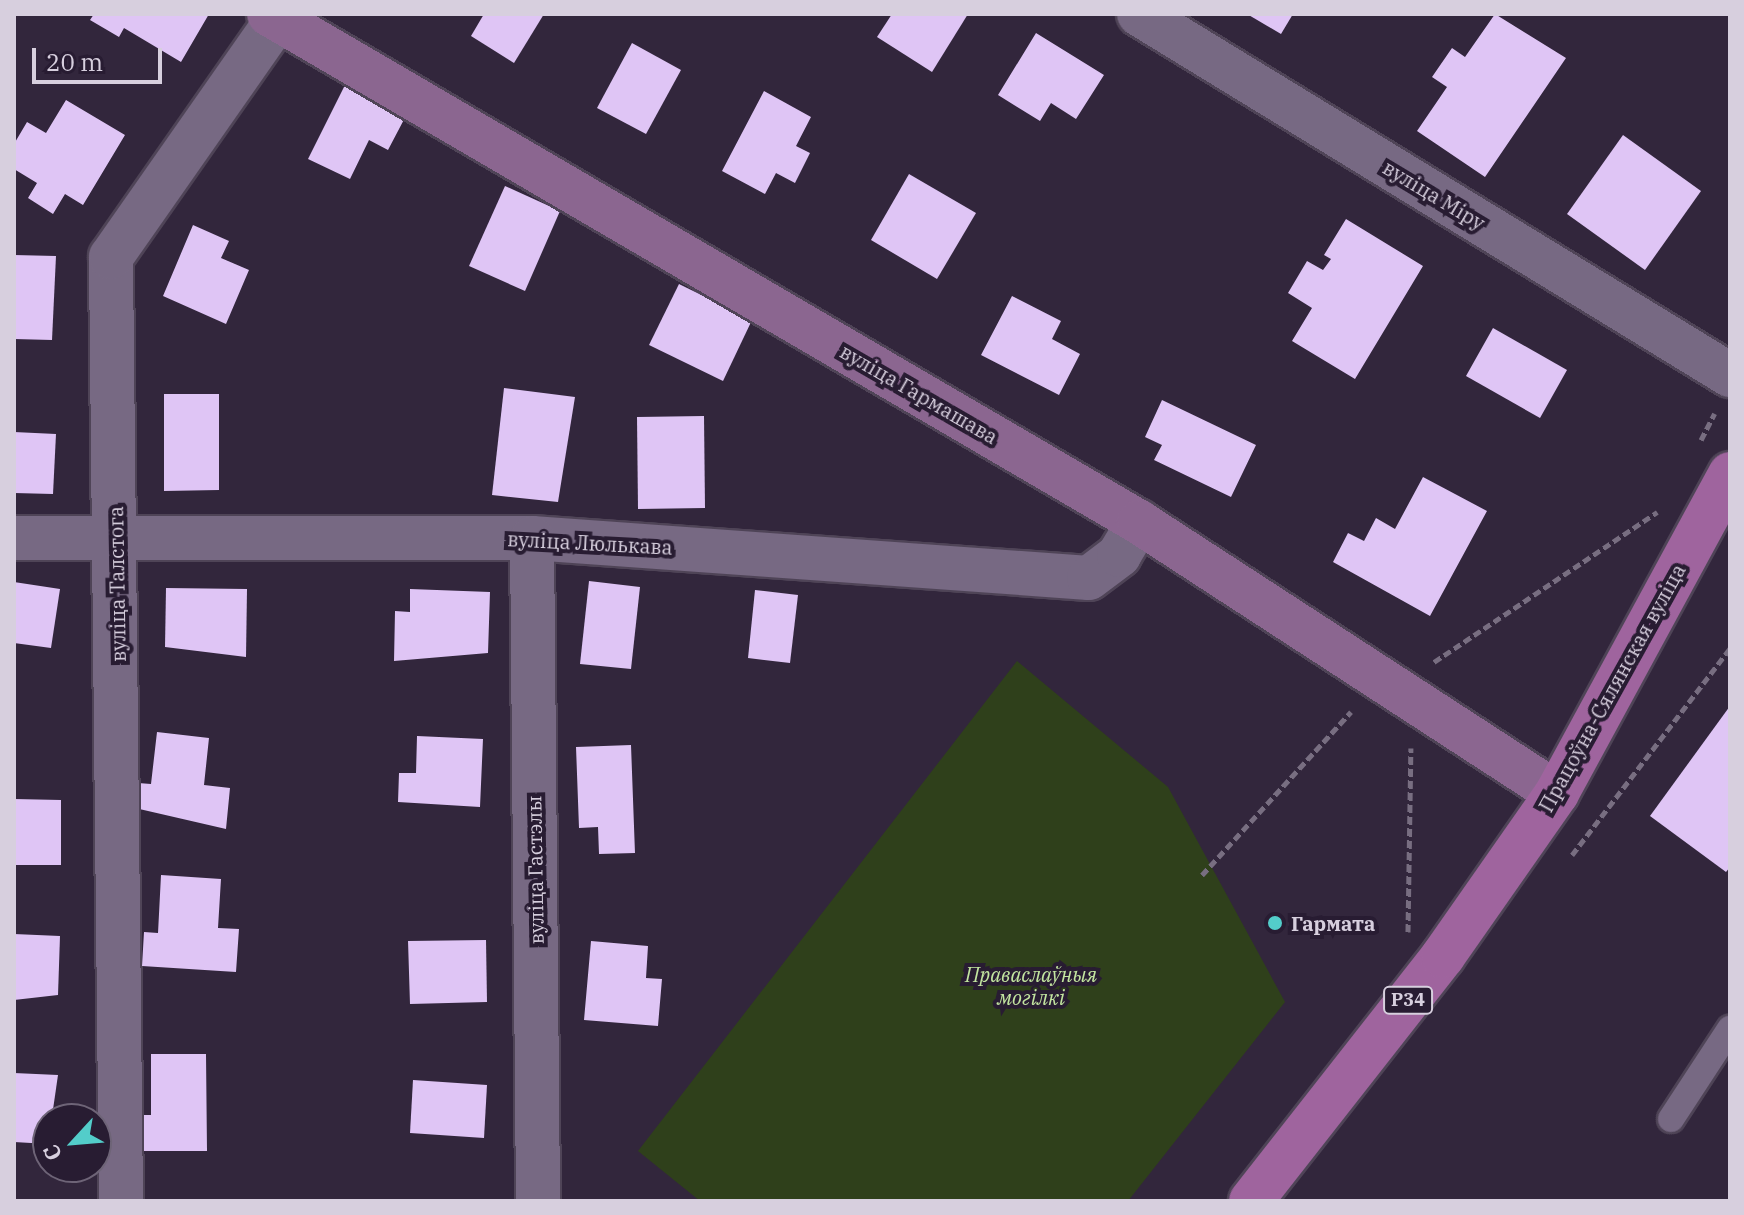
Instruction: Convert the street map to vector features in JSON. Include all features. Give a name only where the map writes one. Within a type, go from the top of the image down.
[{"type":"main road","name":"вуліца Гармашава","points":[[276,16],[1139,522],[1397,685],[1557,793]]},
{"type":"main road","name":"Працоўна-Сялянская вуліца","points":[[1251,1201],[1443,956],[1557,793],[1713,462]]},
{"type":"street","name":"вуліца Міру","points":[[1139,14],[1727,386]]},
{"type":"street","name":"вуліца Талстога","points":[[121,1201],[117,537],[111,257],[276,16]]},
{"type":"street","name":"вуліца Люлькава","points":[[14,538],[532,538],[1089,578],[1119,555],[1139,522]]},
{"type":"street","name":"вуліца Гастэлы","points":[[532,538],[538,1201]]},
{"type":"lane","points":[[1671,1119],[1730,1029]]},
{"type":"path","points":[[1713,462],[1727,386]]},
{"type":"path","points":[[1202,875],[1397,685],[1621,542],[1670,502]]},
{"type":"path","points":[[1397,685],[1397,721],[1411,739],[1404,929],[1443,956]]},
{"type":"green space","name":"Праваслаўныя могілкі","points":[[1017,661],[1168,787],[1285,1002],[1128,1201],[700,1201],[638,1151]]},
{"type":"building","points":[[94,14],[209,14],[181,62],[124,28],[119,37],[90,20]]},
{"type":"building","points":[[484,14],[544,14],[514,63],[471,36]]},
{"type":"building","points":[[892,14],[968,14],[932,72],[877,37]]},
{"type":"building","points":[[1247,14],[1293,14],[1281,34]]},
{"type":"building","points":[[1495,14],[1566,58],[1485,177],[1417,131],[1447,87],[1432,77],[1452,48],[1465,57]]},
{"type":"building","points":[[1036,33],[1104,75],[1076,119],[1051,103],[1040,121],[998,95]]},
{"type":"building","points":[[632,43],[681,70],[646,134],[597,108]]},
{"type":"building","points":[[348,79],[409,110],[388,150],[369,140],[350,179],[308,159]]},
{"type":"building","points":[[764,91],[811,117],[796,146],[810,153],[795,183],[776,173],[765,194],[722,171]]},
{"type":"building","points":[[66,100],[125,135],[83,205],[65,194],[53,214],[28,198],[37,183],[14,169],[14,144],[27,122],[46,133]]},
{"type":"building","points":[[1623,135],[1701,191],[1645,270],[1567,214]]},
{"type":"building","points":[[909,174],[976,213],[937,279],[871,240]]},
{"type":"building","points":[[505,186],[560,211],[525,291],[469,266]]},
{"type":"building","points":[[1346,219],[1423,266],[1355,379],[1292,341],[1312,308],[1288,293],[1307,261],[1323,270],[1331,259],[1324,255]]},
{"type":"building","points":[[193,225],[229,241],[221,258],[249,270],[226,324],[163,296]]},
{"type":"building","points":[[14,255],[56,256],[52,340],[14,339]]},
{"type":"building","points":[[679,284],[752,320],[723,381],[649,345]]},
{"type":"building","points":[[1012,296],[1061,321],[1052,339],[1080,354],[1059,395],[981,355]]},
{"type":"building","points":[[1493,328],[1567,370],[1540,418],[1466,376]]},
{"type":"building","points":[[504,388],[575,397],[558,502],[492,495]]},
{"type":"building","points":[[164,394],[219,394],[219,490],[164,491]]},
{"type":"building","points":[[1162,400],[1256,445],[1231,497],[1154,460],[1162,445],[1145,437]]},
{"type":"building","points":[[704,416],[705,508],[638,509],[637,417]]},
{"type":"building","points":[[14,432],[56,434],[53,494],[14,493]]},
{"type":"building","points":[[1423,477],[1487,511],[1430,616],[1333,562],[1348,533],[1364,541],[1376,518],[1395,529]]},
{"type":"building","points":[[589,581],[640,587],[631,669],[580,664]]},
{"type":"building","points":[[14,582],[60,589],[51,648],[14,643]]},
{"type":"building","points":[[166,588],[247,589],[246,657],[165,647]]},
{"type":"building","points":[[410,589],[490,592],[488,653],[394,661],[395,611],[410,612]]},
{"type":"building","points":[[755,590],[798,595],[790,663],[748,658]]},
{"type":"building","points":[[1730,706],[1730,867],[1726,872],[1650,816]]},
{"type":"building","points":[[157,732],[209,738],[204,785],[230,788],[226,829],[135,808],[138,783],[151,784]]},
{"type":"building","points":[[417,736],[483,739],[480,807],[398,802],[399,773],[416,773]]},
{"type":"building","points":[[631,745],[635,853],[599,854],[598,827],[579,828],[576,747]]},
{"type":"building","points":[[14,799],[61,800],[61,865],[14,865]]},
{"type":"building","points":[[161,875],[221,879],[218,928],[239,929],[236,972],[142,966],[144,932],[158,933]]},
{"type":"building","points":[[14,934],[60,936],[58,995],[14,1000]]},
{"type":"building","points":[[486,940],[487,1002],[410,1004],[408,941]]},
{"type":"building","points":[[591,941],[648,946],[646,978],[662,979],[658,1026],[584,1020]]},
{"type":"building","points":[[151,1054],[206,1054],[207,1151],[139,1151],[139,1115],[151,1115]]},
{"type":"building","points":[[14,1073],[58,1075],[54,1103],[32,1103],[32,1143],[14,1142]]},
{"type":"building","points":[[413,1080],[487,1085],[484,1138],[410,1133]]},
{"type":"place","name":"Гармата","points":[[1275,923]]}]
